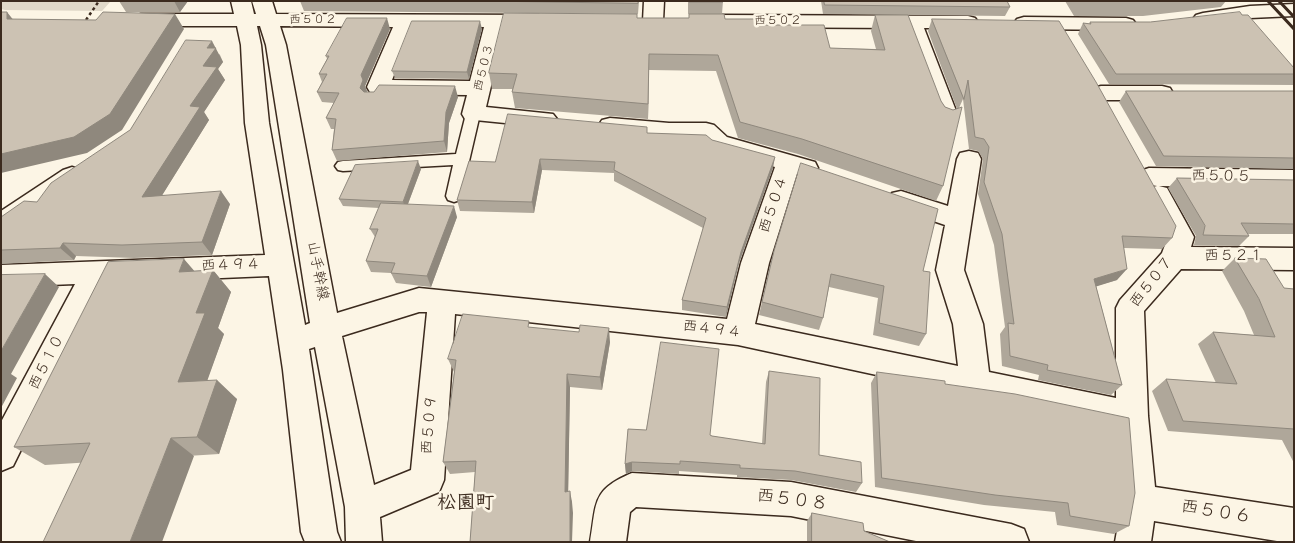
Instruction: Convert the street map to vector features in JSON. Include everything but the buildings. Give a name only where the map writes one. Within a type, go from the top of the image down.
[{"type":"street","points":[[793,1],[797,22]]},
{"type":"street","points":[[1182,21],[1247,13],[1294,10]]},
{"type":"street","name":"西５０２","points":[[86,20],[201,21],[254,11],[406,20],[555,21]]},
{"type":"street","points":[[254,11],[251,45],[258,122],[293,342],[319,532],[323,542]]},
{"type":"street","name":"山手幹線","points":[[254,11],[276,45],[319,294],[328,329],[362,507],[364,542]]},
{"type":"street","name":"西５０２","points":[[701,21],[999,23],[1052,12],[1143,24]]},
{"type":"street","points":[[1052,12],[1072,46]]},
{"type":"street","points":[[406,20],[375,93],[480,88]]},
{"type":"street","points":[[186,46],[201,21]]},
{"type":"street","name":"西５０３","points":[[473,114],[496,21]]},
{"type":"street","points":[[912,22],[947,116]]},
{"type":"street","points":[[1086,70],[1115,118]]},
{"type":"street","points":[[1101,93],[1178,93]]},
{"type":"street","points":[[473,114],[563,120]]},
{"type":"street","points":[[590,124],[669,131],[706,131],[719,143],[789,162]]},
{"type":"street","name":"西５０７","points":[[1133,542],[1139,502],[1132,416],[1130,308],[1174,258],[1181,236],[1134,152]]},
{"type":"street","points":[[969,159],[950,270],[968,324],[975,383]]},
{"type":"street","name":"西５０４","points":[[738,333],[756,263],[789,162],[827,175]]},
{"type":"street","points":[[1,224],[90,164]]},
{"type":"street","name":"西５０５","points":[[1149,177],[1294,179]]},
{"type":"street","points":[[883,194],[958,220]]},
{"type":"street","name":"西５２１","points":[[1174,258],[1294,259]]},
{"type":"street","name":"西４９４","points":[[1,276],[281,265]]},
{"type":"street","name":"西５１０","points":[[1,455],[95,272]]},
{"type":"street","name":"西４９４","points":[[293,342],[360,317],[419,300],[442,301],[738,333],[1132,416]]},
{"type":"street","name":"西５０９","points":[[362,507],[426,480],[442,301]]},
{"type":"street","name":"西５０８","points":[[608,542],[614,502],[632,490],[791,499],[1011,542]]},
{"type":"street","name":"西５０６","points":[[1139,502],[1294,526]]},
{"type":"lane","points":[[454,196],[473,114]]},
{"type":"lane","points":[[342,166],[462,159]]},
{"type":"path","points":[[86,20],[99,1]]},
{"type":"shaded area","points":[[1,1],[111,1],[102,11],[5,10],[1,9]]},
{"type":"railway","points":[[1268,1],[1294,29]]},
{"type":"railway","points":[[1279,1],[1294,17]]},
{"type":"district","name":"松園町","points":[[466,505]]}]
